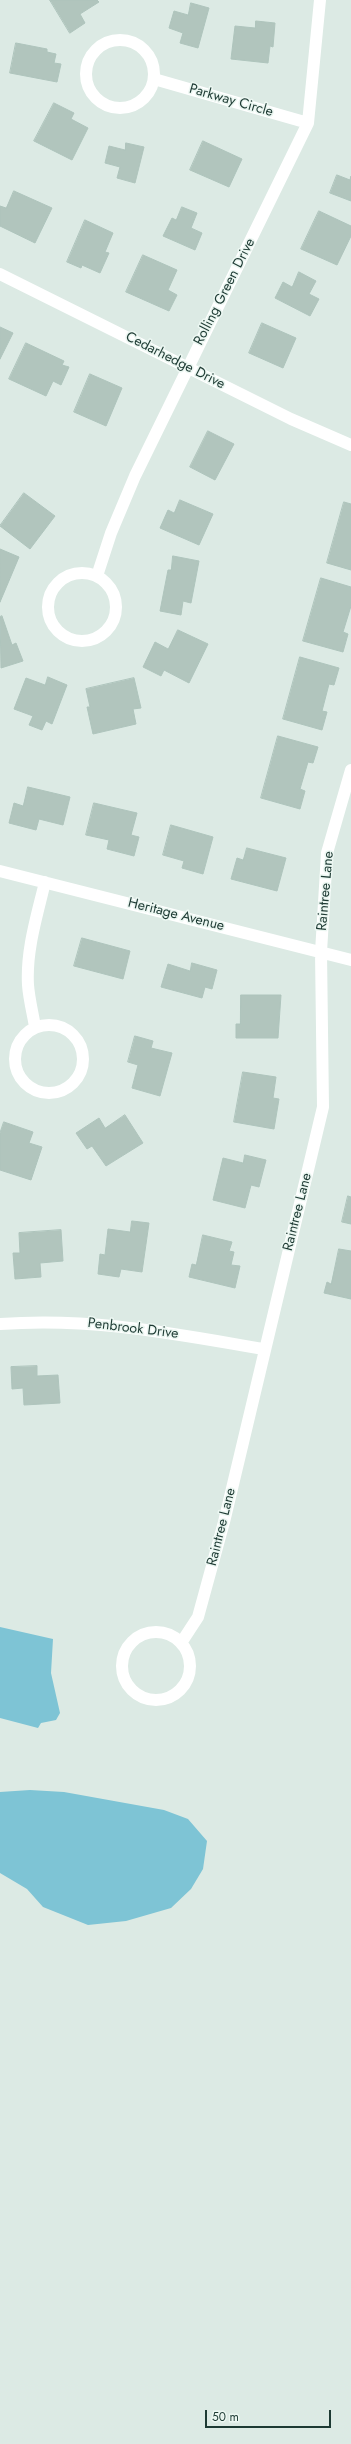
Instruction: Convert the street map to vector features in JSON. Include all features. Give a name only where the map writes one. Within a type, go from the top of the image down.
[{"type":"street","name":"Rolling Green Drive","points":[[97,576],[111,533],[135,476],[308,123],[320,0]]},
{"type":"street","points":[[121,40],[142,48],[150,57],[154,68],[154,80],[151,90],[144,99],[125,108],[114,108],[104,104],[89,88],[86,78],[87,66],[99,47],[110,42],[121,40]]},
{"type":"street","name":"Parkway Circle","points":[[154,80],[308,123]]},
{"type":"street","name":"Cedarhedge Drive","points":[[0,274],[319,433],[351,445]]},
{"type":"street","points":[[81,573],[97,576],[106,583],[113,592],[116,603],[116,615],[111,625],[98,636],[82,641],[71,639],[54,625],[48,604],[51,594],[65,577],[81,573]]},
{"type":"street","name":"Raintree Lane","points":[[181,1643],[198,1617],[224,1522],[264,1349],[323,1107],[321,952],[327,853],[351,770]]},
{"type":"street","name":"Heritage Avenue","points":[[0,871],[351,960]]},
{"type":"street","points":[[35,1028],[28,986],[28,966],[31,940],[45,882]]},
{"type":"street","points":[[47,1025],[58,1026],[68,1031],[76,1039],[81,1050],[81,1066],[74,1082],[65,1089],[43,1092],[33,1089],[18,1074],[15,1063],[15,1052],[26,1033],[35,1028],[47,1025]]},
{"type":"street","name":"Penbrook Drive","points":[[0,1324],[42,1321],[124,1326],[264,1349]]},
{"type":"street","points":[[161,1632],[172,1636],[181,1643],[190,1662],[190,1673],[179,1691],[160,1700],[139,1696],[130,1688],[124,1678],[122,1666],[124,1655],[130,1645],[138,1637],[149,1633],[161,1632]]},
{"type":"water","points":[[0,1627],[53,1639],[51,1673],[60,1713],[56,1720],[41,1723],[38,1728],[0,1718]]},
{"type":"water","points":[[30,1790],[64,1792],[164,1810],[188,1819],[207,1841],[203,1869],[191,1889],[171,1908],[126,1921],[88,1925],[43,1907],[27,1889],[0,1873],[0,1792]]},
{"type":"building","points":[[50,0],[97,0],[99,2],[80,14],[85,23],[70,33]]},
{"type":"building","points":[[191,3],[209,8],[198,48],[180,43],[183,33],[169,28],[174,11],[188,15]]},
{"type":"building","points":[[256,21],[275,23],[273,47],[270,46],[268,63],[231,59],[235,26],[255,28]]},
{"type":"building","points":[[16,43],[47,49],[47,52],[56,54],[54,63],[61,64],[57,82],[10,73]]},
{"type":"building","points":[[54,103],[74,113],[71,119],[88,128],[72,160],[34,141]]},
{"type":"building","points":[[203,141],[242,159],[229,187],[190,170]]},
{"type":"building","points":[[126,143],[144,147],[135,183],[117,178],[120,167],[105,163],[109,146],[125,150]]},
{"type":"building","points":[[337,175],[350,180],[351,176],[351,201],[330,193]]},
{"type":"building","points":[[14,191],[52,208],[35,243],[0,226],[0,206],[6,208]]},
{"type":"building","points":[[182,207],[197,213],[191,228],[202,233],[195,250],[163,236],[172,218],[176,220]]},
{"type":"building","points":[[319,211],[351,226],[351,236],[337,265],[301,249]]},
{"type":"building","points":[[85,220],[113,233],[105,252],[109,253],[100,273],[82,265],[81,268],[67,262]]},
{"type":"building","points":[[143,255],[177,270],[168,290],[177,295],[169,311],[126,292]]},
{"type":"building","points":[[299,272],[316,281],[309,294],[319,299],[310,316],[275,298],[283,282],[292,287]]},
{"type":"building","points":[[262,323],[296,338],[283,368],[249,353]]},
{"type":"building","points":[[0,327],[13,333],[0,359]]},
{"type":"building","points":[[26,343],[64,361],[62,365],[69,367],[61,385],[53,381],[46,396],[9,379]]},
{"type":"building","points":[[90,374],[122,388],[106,426],[74,412]]},
{"type":"building","points":[[208,431],[234,444],[215,480],[190,467]]},
{"type":"building","points":[[24,493],[55,516],[30,549],[0,526]]},
{"type":"building","points":[[180,500],[213,514],[199,545],[160,528],[168,510],[174,513]]},
{"type":"building","points":[[344,502],[351,504],[351,570],[327,563]]},
{"type":"building","points":[[0,549],[19,557],[0,602]]},
{"type":"building","points":[[173,556],[199,561],[191,603],[183,601],[181,615],[160,611],[168,570],[171,570]]},
{"type":"building","points":[[321,578],[351,587],[351,606],[343,632],[348,634],[343,652],[303,641]]},
{"type":"building","points":[[2,616],[12,645],[16,643],[23,661],[1,668],[0,617]]},
{"type":"building","points":[[178,630],[208,644],[189,683],[164,670],[161,676],[143,667],[155,642],[168,649]]},
{"type":"building","points":[[300,657],[339,668],[334,685],[329,684],[322,711],[327,712],[322,730],[283,719]]},
{"type":"building","points":[[48,677],[67,685],[52,724],[46,721],[42,730],[29,725],[33,716],[14,709],[26,678],[45,685]]},
{"type":"building","points":[[134,678],[141,708],[133,709],[136,724],[93,734],[87,707],[90,707],[86,689]]},
{"type":"building","points":[[278,736],[318,747],[313,763],[308,762],[300,789],[305,791],[300,809],[261,798]]},
{"type":"building","points":[[28,787],[70,797],[63,825],[39,819],[36,830],[9,823],[14,803],[23,806]]},
{"type":"building","points":[[94,803],[137,813],[131,835],[139,837],[134,856],[107,849],[109,840],[86,835]]},
{"type":"building","points":[[171,825],[213,837],[203,874],[182,868],[184,861],[163,855]]},
{"type":"building","points":[[247,848],[286,858],[277,891],[231,879],[237,858],[243,860]]},
{"type":"building","points":[[82,938],[130,951],[123,979],[74,966]]},
{"type":"building","points":[[192,963],[217,970],[212,989],[205,987],[202,998],[161,987],[168,964],[190,971]]},
{"type":"building","points":[[241,995],[281,995],[278,1038],[236,1038],[236,1024],[240,1024]]},
{"type":"building","points":[[135,1036],[153,1041],[151,1048],[172,1053],[160,1096],[132,1088],[138,1065],[128,1062]]},
{"type":"building","points":[[243,1072],[276,1077],[273,1098],[279,1099],[274,1129],[234,1122]]},
{"type":"building","points":[[125,1115],[143,1143],[106,1166],[92,1146],[87,1149],[76,1133],[99,1118],[105,1128]]},
{"type":"building","points":[[4,1122],[33,1132],[29,1143],[42,1147],[31,1180],[0,1170],[0,1133]]},
{"type":"building","points":[[245,1155],[266,1160],[259,1187],[251,1185],[245,1208],[213,1200],[223,1158],[243,1163]]},
{"type":"building","points":[[348,1196],[351,1197],[351,1224],[342,1222]]},
{"type":"building","points":[[132,1221],[149,1223],[142,1272],[121,1269],[119,1277],[98,1274],[100,1254],[105,1255],[108,1229],[130,1232]]},
{"type":"building","points":[[61,1230],[63,1261],[40,1263],[41,1277],[15,1279],[13,1253],[20,1253],[19,1233]]},
{"type":"building","points":[[203,1235],[232,1242],[229,1251],[234,1252],[231,1265],[240,1266],[235,1288],[189,1277],[192,1264],[196,1265]]},
{"type":"building","points":[[339,1249],[351,1251],[351,1299],[324,1293],[327,1282],[331,1284]]},
{"type":"building","points":[[37,1366],[37,1376],[58,1375],[60,1403],[24,1405],[23,1388],[12,1389],[11,1367]]}]
